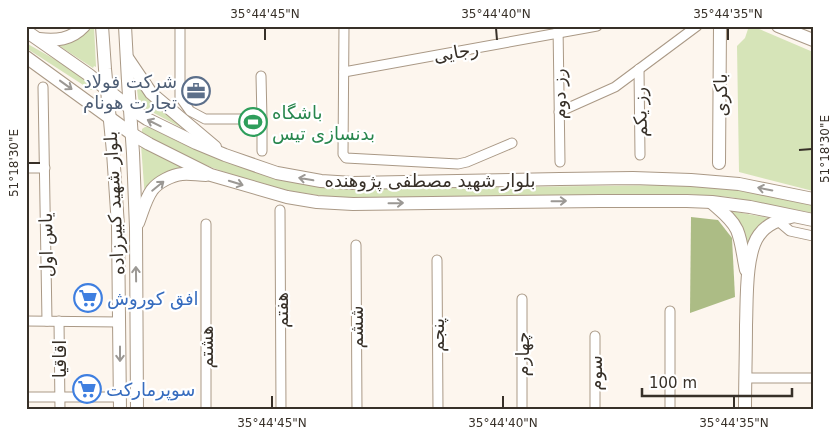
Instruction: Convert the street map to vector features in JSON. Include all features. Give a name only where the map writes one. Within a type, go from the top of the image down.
[{"type":"main road","points":[[39,39],[53,40],[69,37],[84,26]]},
{"type":"main road","name":"بلوار شهید کبیرزاده","points":[[102,26],[118,226],[120,403]]},
{"type":"main road","name":"بلوار شهید کبیرزاده","points":[[125,26],[136,228],[137,410]]},
{"type":"main road","name":"باکری","points":[[719,163],[720,26]]},
{"type":"main road","points":[[778,26],[813,40]]},
{"type":"main road","name":"بلوار شهید مصطفی پژوهنده","points":[[26,31],[89,75],[130,108],[155,123],[225,155],[277,173],[321,182],[353,183],[633,178],[690,180],[739,184],[813,199]]},
{"type":"main road","name":"بلوار شهید مصطفی پژوهنده","points":[[26,57],[132,134],[149,144],[211,176],[287,197],[317,202],[353,204],[600,201],[712,202],[813,220]]},
{"type":"main road","points":[[127,58],[151,94],[225,155]]},
{"type":"main road","points":[[136,228],[152,190],[169,177],[184,174],[211,176]]},
{"type":"main road","points":[[712,202],[725,214],[736,229],[740,239],[748,280]]},
{"type":"main road","points":[[745,410],[748,280],[753,247],[758,236],[766,227],[778,220],[793,216]]},
{"type":"street","points":[[180,26],[180,96],[190,111],[206,119],[262,119]]},
{"type":"street","points":[[344,26],[343,154],[346,158],[458,164],[467,162],[512,142]]},
{"type":"street","name":"رجایی","points":[[344,72],[557,30],[598,26]]},
{"type":"street","points":[[559,112],[615,87],[697,26]]},
{"type":"street","name":"رز دوم","points":[[557,30],[560,162]]},
{"type":"street","name":"رز یکم","points":[[639,70],[640,155]]},
{"type":"street","points":[[261,76],[262,151]]},
{"type":"street","name":"یاس اول","points":[[43,87],[47,321]]},
{"type":"street","points":[[26,168],[45,168]]},
{"type":"street","name":"هفتم","points":[[280,210],[281,410]]},
{"type":"street","points":[[778,220],[790,231],[813,236]]},
{"type":"street","name":"هشتم","points":[[206,224],[206,410]]},
{"type":"street","name":"ششم","points":[[356,245],[357,410]]},
{"type":"street","name":"پنجم","points":[[437,260],[438,410]]},
{"type":"street","name":"چهارم","points":[[522,299],[522,410]]},
{"type":"street","points":[[670,311],[670,410]]},
{"type":"street","points":[[26,321],[119,322]]},
{"type":"street","name":"اقاقیا","points":[[59,322],[60,410]]},
{"type":"street","name":"سوم","points":[[595,336],[595,410]]},
{"type":"street","points":[[745,378],[813,378]]},
{"type":"street","points":[[26,397],[60,397],[120,403]]},
{"type":"green space","points":[[91,26],[94,26],[96,66],[93,68],[58,45],[88,30]]},
{"type":"green space","points":[[749,26],[813,52],[813,191],[739,172],[737,46],[745,38]]},
{"type":"green space","points":[[26,43],[70,68],[93,86],[93,90],[26,48]]},
{"type":"green space","points":[[135,74],[206,141],[139,105]]},
{"type":"green space","points":[[145,127],[183,144],[206,146],[280,179],[330,188],[669,185],[730,188],[813,203],[813,213],[730,197],[680,194],[344,198],[323,196],[284,189],[213,168],[155,141],[142,132],[142,129]]},
{"type":"green space","points":[[141,145],[186,167],[185,171],[145,199]]},
{"type":"green space","points":[[725,210],[775,219],[749,248]]},
{"type":"green space","points":[[691,217],[718,220],[732,238],[735,297],[690,313]]},
{"type":"place","name":"شرکت فولاد تجارت هونام","points":[[196,91]]},
{"type":"place","name":"باشگاه بدنسازی تیس","points":[[253,122]]},
{"type":"place","name":"افق کوروش","points":[[88,298]]},
{"type":"place","name":"سوپرمارکت","points":[[87,389]]}]
